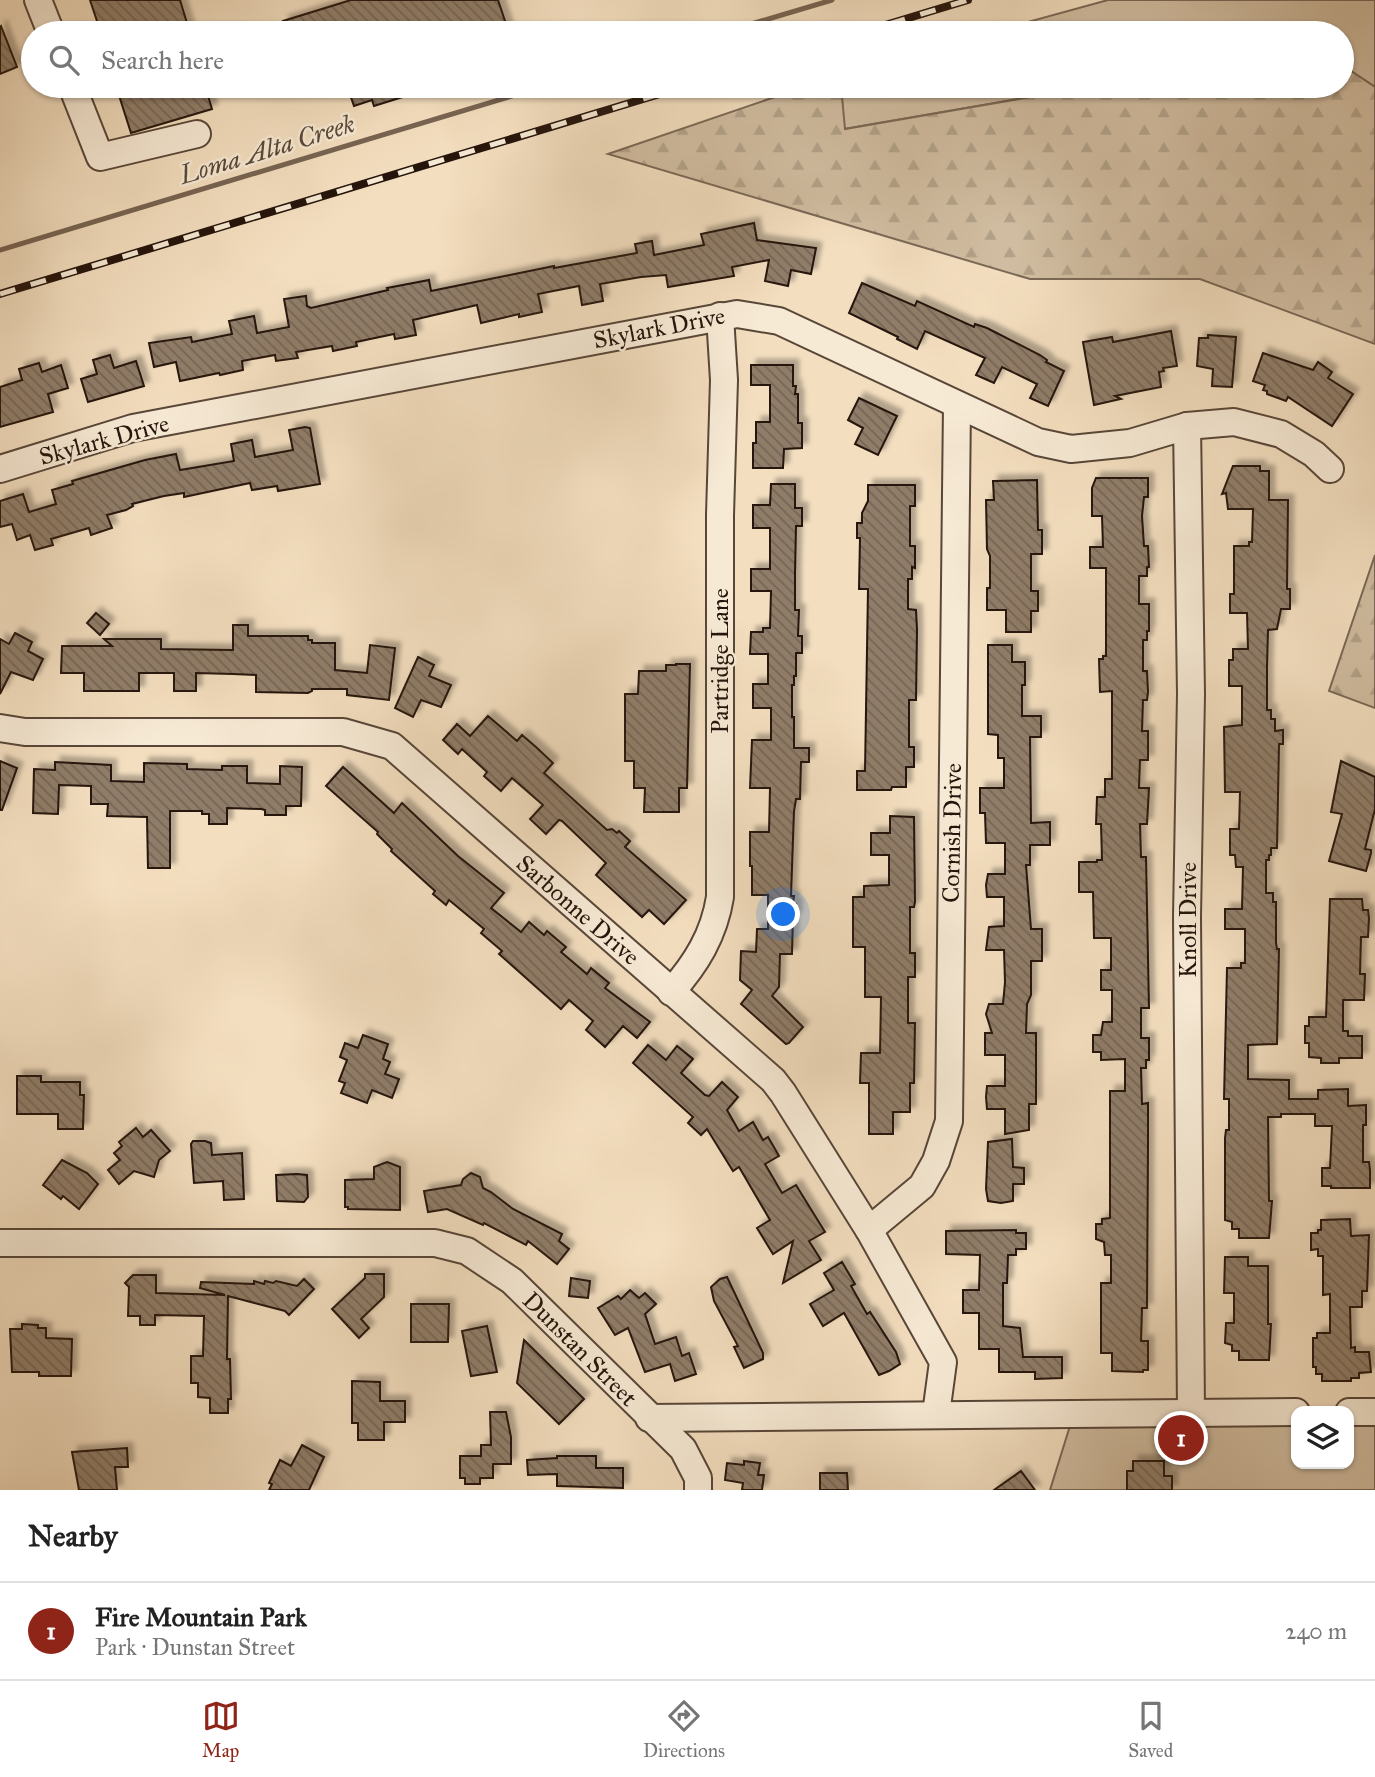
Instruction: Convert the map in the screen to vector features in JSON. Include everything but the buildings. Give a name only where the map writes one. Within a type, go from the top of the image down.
[{"type":"street","points":[[38,0],[46,21]]},
{"type":"street","points":[[77,98],[100,157],[197,134]]},
{"type":"street","name":"Skylark Drive","points":[[0,469],[133,428],[737,314],[779,321],[1038,442],[1071,449],[1130,443],[1187,426],[1234,422],[1281,434],[1314,454],[1330,469]]},
{"type":"street","name":"Partridge Lane","points":[[671,992],[692,967],[716,922],[720,897],[720,515],[724,380],[720,316]]},
{"type":"street","name":"Cornish Drive","points":[[869,1230],[922,1185],[936,1161],[949,1121],[957,405]]},
{"type":"street","name":"Knoll Drive","points":[[1187,426],[1191,694],[1187,931],[1191,1413]]},
{"type":"street","name":"Sarbonne Drive","points":[[0,729],[25,732],[343,732],[392,746],[773,1080],[795,1108],[869,1230],[943,1362],[936,1414]]},
{"type":"street","name":"Dunstan Street","points":[[0,1243],[435,1243],[467,1251],[512,1281],[649,1418],[1291,1412]]},
{"type":"street","points":[[1354,1412],[1375,1412]]},
{"type":"street","points":[[649,1418],[682,1449],[698,1478],[698,1490]]},
{"type":"green space","points":[[1108,0],[1375,0],[1375,87],[1354,73],[1354,21],[1032,21]]},
{"type":"green space","points":[[1354,73],[1375,87],[1375,344],[1200,279],[1030,279],[608,154],[772,98],[842,98],[845,129],[1025,98],[1354,98]]},
{"type":"green space","points":[[842,98],[1024,98],[844,129]]},
{"type":"green space","points":[[1375,555],[1375,708],[1329,691]]},
{"type":"green space","points":[[1375,1411],[1375,1490],[1050,1490],[1074,1413],[1291,1412],[1291,1469],[1354,1469],[1354,1412]]},
{"type":"waterway","name":"Loma Alta Creek","points":[[761,21],[832,0]]},
{"type":"waterway","name":"Loma Alta Creek","points":[[0,250],[505,98]]},
{"type":"railway","points":[[899,21],[968,0]]},
{"type":"railway","points":[[0,294],[646,98]]},
{"type":"place","name":"Fire Mountain Park","points":[[1181,1438]]}]
